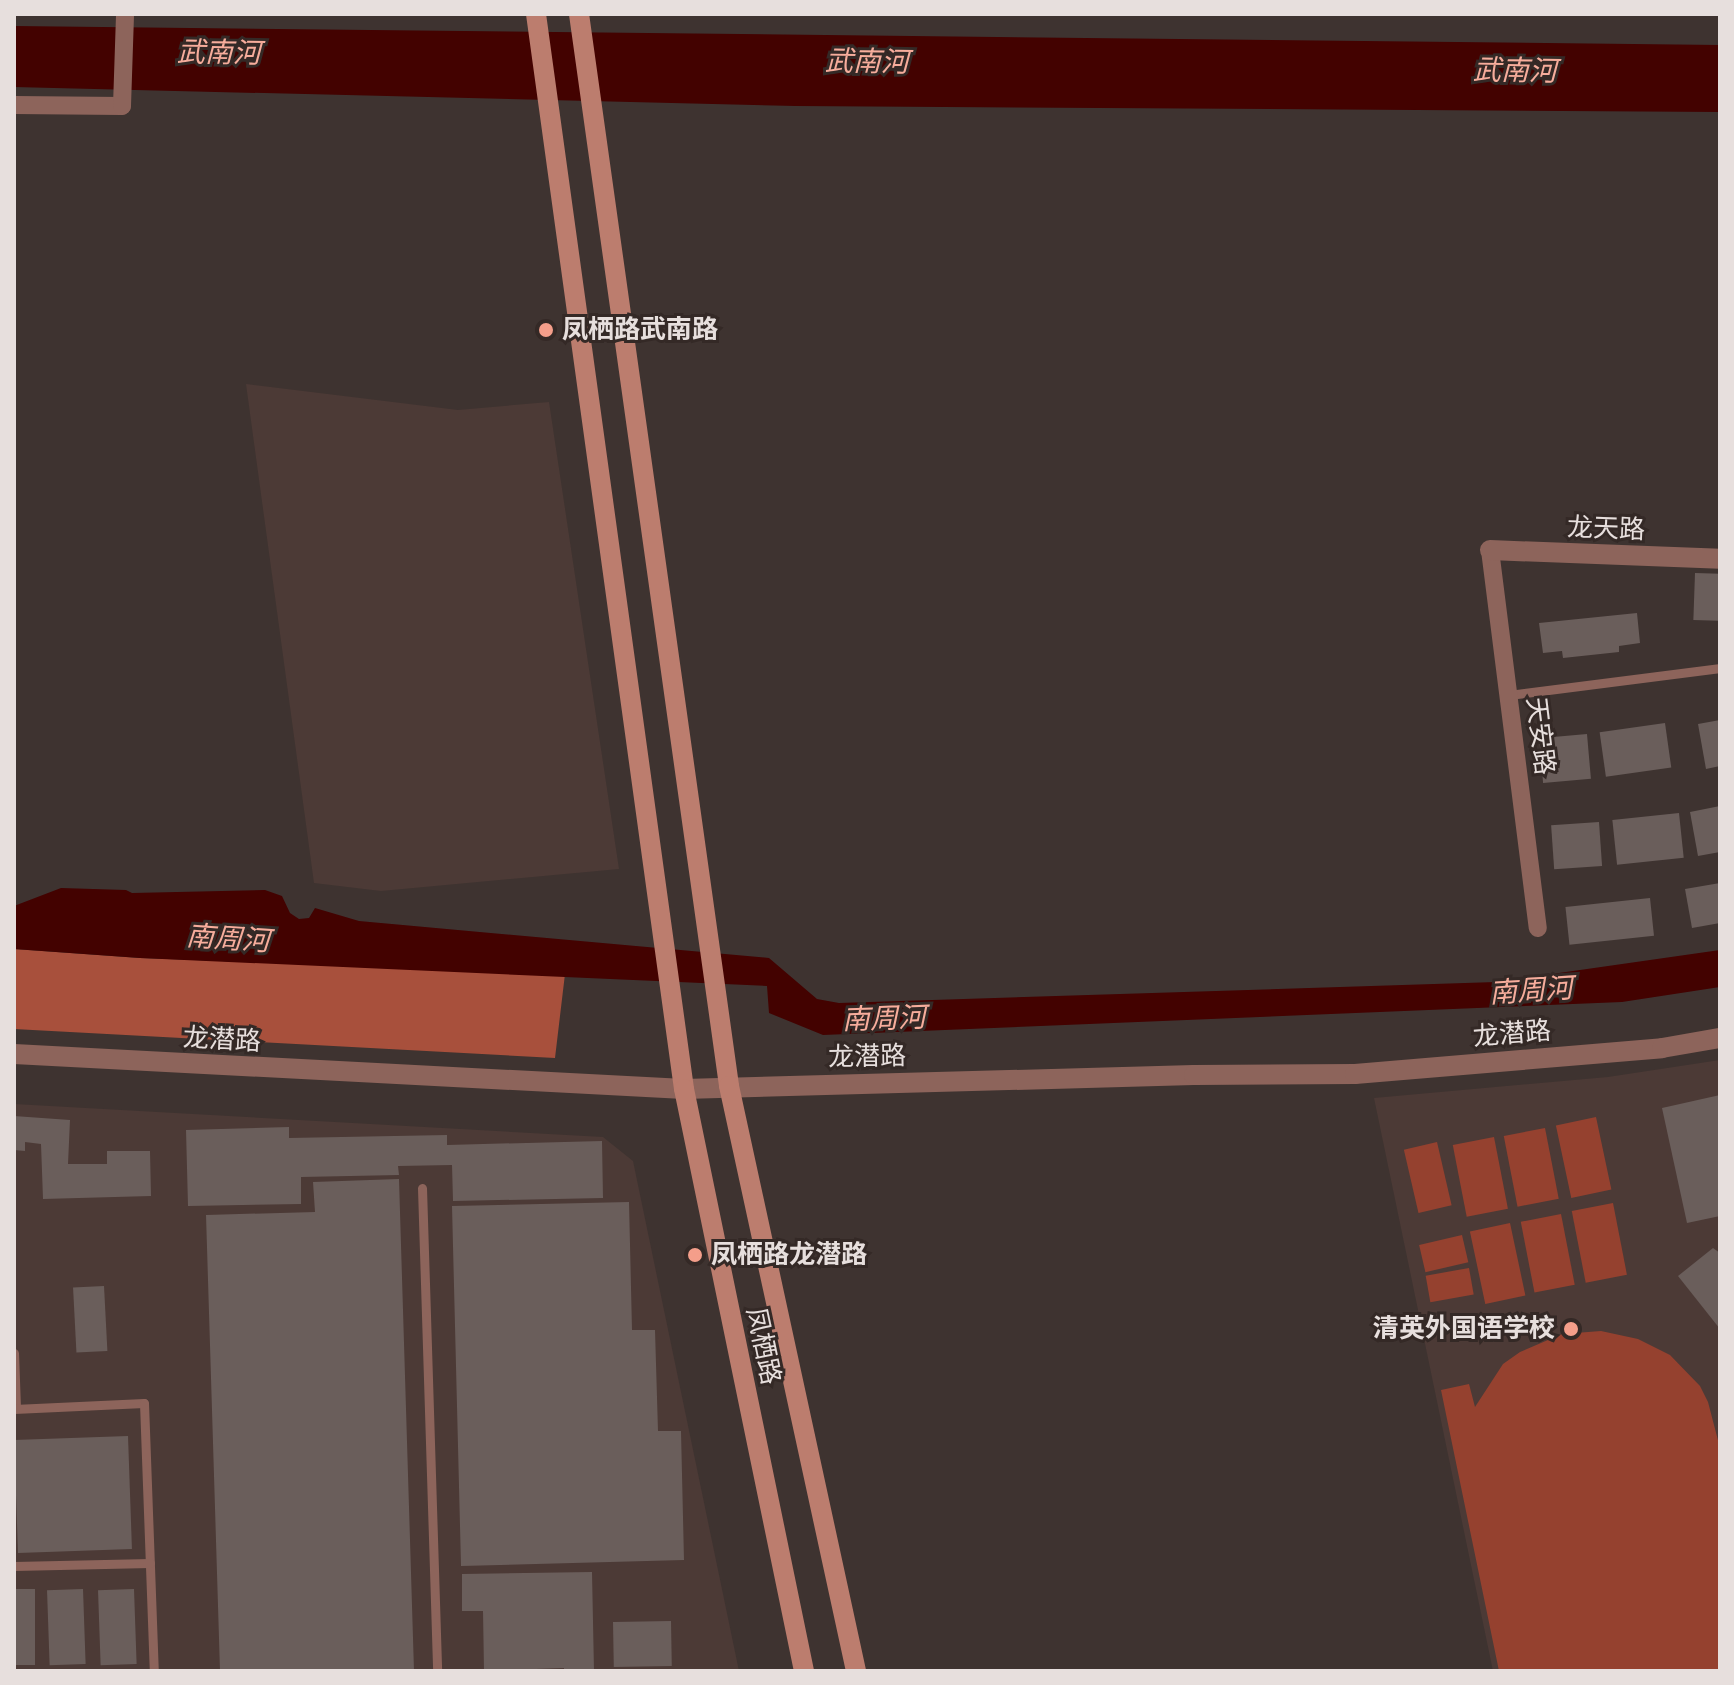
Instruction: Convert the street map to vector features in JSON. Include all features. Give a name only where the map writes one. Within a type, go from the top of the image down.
[{"type":"main road","name":"凤栖路","points":[[536,14],[684,1089],[804,1671]]},
{"type":"main road","name":"凤栖路","points":[[579,14],[729,1086],[856,1671]]},
{"type":"street","points":[[14,105],[122,106],[125,17]]},
{"type":"street","name":"龙天路","points":[[1490,550],[1720,559]]},
{"type":"street","name":"天安路","points":[[1490,550],[1538,928]]},
{"type":"street","name":"龙潜路","points":[[14,1054],[684,1089],[1355,1074],[1662,1048],[1720,1038]]},
{"type":"lane","points":[[1509,695],[1720,668]]},
{"type":"lane","points":[[422,1188],[437,1671]]},
{"type":"lane","points":[[14,1353],[15,1408],[144,1403],[154,1671]]},
{"type":"lane","points":[[14,1566],[150,1563]]},
{"type":"shaded area","points":[[246,384],[458,410],[549,402],[619,869],[381,891],[314,883]]},
{"type":"shaded area","points":[[14,949],[140,958],[565,974],[555,1058],[14,1029]]},
{"type":"shaded area","name":"清英外国语学校","points":[[1720,1060],[1720,1671],[1493,1671],[1374,1098],[1608,1077]]},
{"type":"shaded area","points":[[14,1104],[603,1137],[633,1161],[739,1671],[14,1671]]},
{"type":"shaded area","points":[[1596,1117],[1611,1189],[1571,1198],[1556,1126]]},
{"type":"shaded area","points":[[1545,1128],[1559,1199],[1518,1207],[1504,1136]]},
{"type":"shaded area","points":[[1494,1137],[1508,1209],[1467,1217],[1453,1145]]},
{"type":"shaded area","points":[[1437,1142],[1452,1205],[1418,1213],[1404,1150]]},
{"type":"shaded area","points":[[1613,1203],[1627,1275],[1586,1283],[1572,1211]]},
{"type":"shaded area","points":[[1561,1214],[1575,1285],[1534,1293],[1521,1222]]},
{"type":"shaded area","points":[[1510,1223],[1525,1295],[1485,1304],[1470,1232]]},
{"type":"shaded area","points":[[1462,1235],[1468,1262],[1425,1272],[1419,1245]]},
{"type":"shaded area","points":[[1469,1268],[1474,1295],[1430,1302],[1426,1276]]},
{"type":"shaded area","points":[[1601,1331],[1638,1339],[1670,1355],[1700,1386],[1708,1402],[1720,1448],[1720,1671],[1499,1671],[1441,1390],[1469,1384],[1475,1407],[1503,1364],[1520,1352],[1562,1334]]},
{"type":"water","name":"武南河","points":[[14,26],[1720,45],[1720,112],[796,106],[14,87]]},
{"type":"water","name":"南周河","points":[[61,888],[126,890],[132,893],[265,890],[282,896],[290,913],[299,919],[309,918],[315,908],[359,921],[769,958],[817,999],[839,1003],[1496,982],[1720,950],[1720,987],[1622,1002],[823,1035],[769,1013],[767,986],[140,958],[14,949],[14,906]]},
{"type":"building","points":[[1695,573],[1720,574],[1718,621],[1693,620]]},
{"type":"building","points":[[1637,613],[1640,643],[1619,646],[1619,652],[1563,658],[1562,651],[1543,653],[1539,623]]},
{"type":"building","points":[[1720,720],[1720,766],[1706,769],[1698,724]]},
{"type":"building","points":[[1665,723],[1671,768],[1606,777],[1600,732]]},
{"type":"building","points":[[1587,734],[1591,779],[1543,783],[1539,738]]},
{"type":"building","points":[[1720,806],[1720,852],[1698,856],[1690,812]]},
{"type":"building","points":[[1679,813],[1684,858],[1617,865],[1612,820]]},
{"type":"building","points":[[1599,822],[1602,866],[1554,869],[1551,825]]},
{"type":"building","points":[[1720,883],[1720,923],[1692,928],[1685,889]]},
{"type":"building","points":[[1650,898],[1654,936],[1569,945],[1565,907]]},
{"type":"building","points":[[1720,1095],[1720,1216],[1687,1223],[1662,1108]]},
{"type":"building","points":[[14,1116],[70,1120],[68,1164],[107,1164],[107,1151],[150,1151],[151,1196],[43,1199],[41,1144],[25,1142],[25,1151],[14,1150]]},
{"type":"building","points":[[289,1127],[289,1138],[447,1135],[447,1145],[602,1141],[603,1198],[453,1201],[452,1165],[398,1166],[399,1175],[301,1177],[301,1204],[188,1206],[186,1130]]},
{"type":"building","points":[[399,1179],[414,1671],[220,1671],[206,1215],[315,1212],[313,1182]]},
{"type":"building","points":[[629,1202],[632,1330],[655,1330],[658,1431],[681,1431],[684,1560],[461,1566],[452,1206]]},
{"type":"building","points":[[1713,1248],[1720,1253],[1720,1329],[1678,1276]]},
{"type":"building","points":[[104,1286],[107,1351],[76,1353],[73,1288]]},
{"type":"building","points":[[128,1436],[132,1549],[18,1553],[14,1440]]},
{"type":"building","points":[[592,1572],[594,1671],[564,1671],[564,1668],[484,1671],[483,1611],[462,1611],[462,1574]]},
{"type":"building","points":[[14,1589],[35,1589],[35,1665],[14,1665]]},
{"type":"building","points":[[83,1589],[86,1664],[50,1665],[47,1590]]},
{"type":"building","points":[[134,1589],[137,1664],[101,1665],[98,1590]]},
{"type":"building","points":[[671,1621],[672,1666],[614,1667],[613,1622]]},
{"type":"place","name":"凤栖路武南路","points":[[546,330]]},
{"type":"place","name":"凤栖路龙潜路","points":[[695,1255]]},
{"type":"place","name":"清英外国语学校","points":[[1571,1329]]}]
